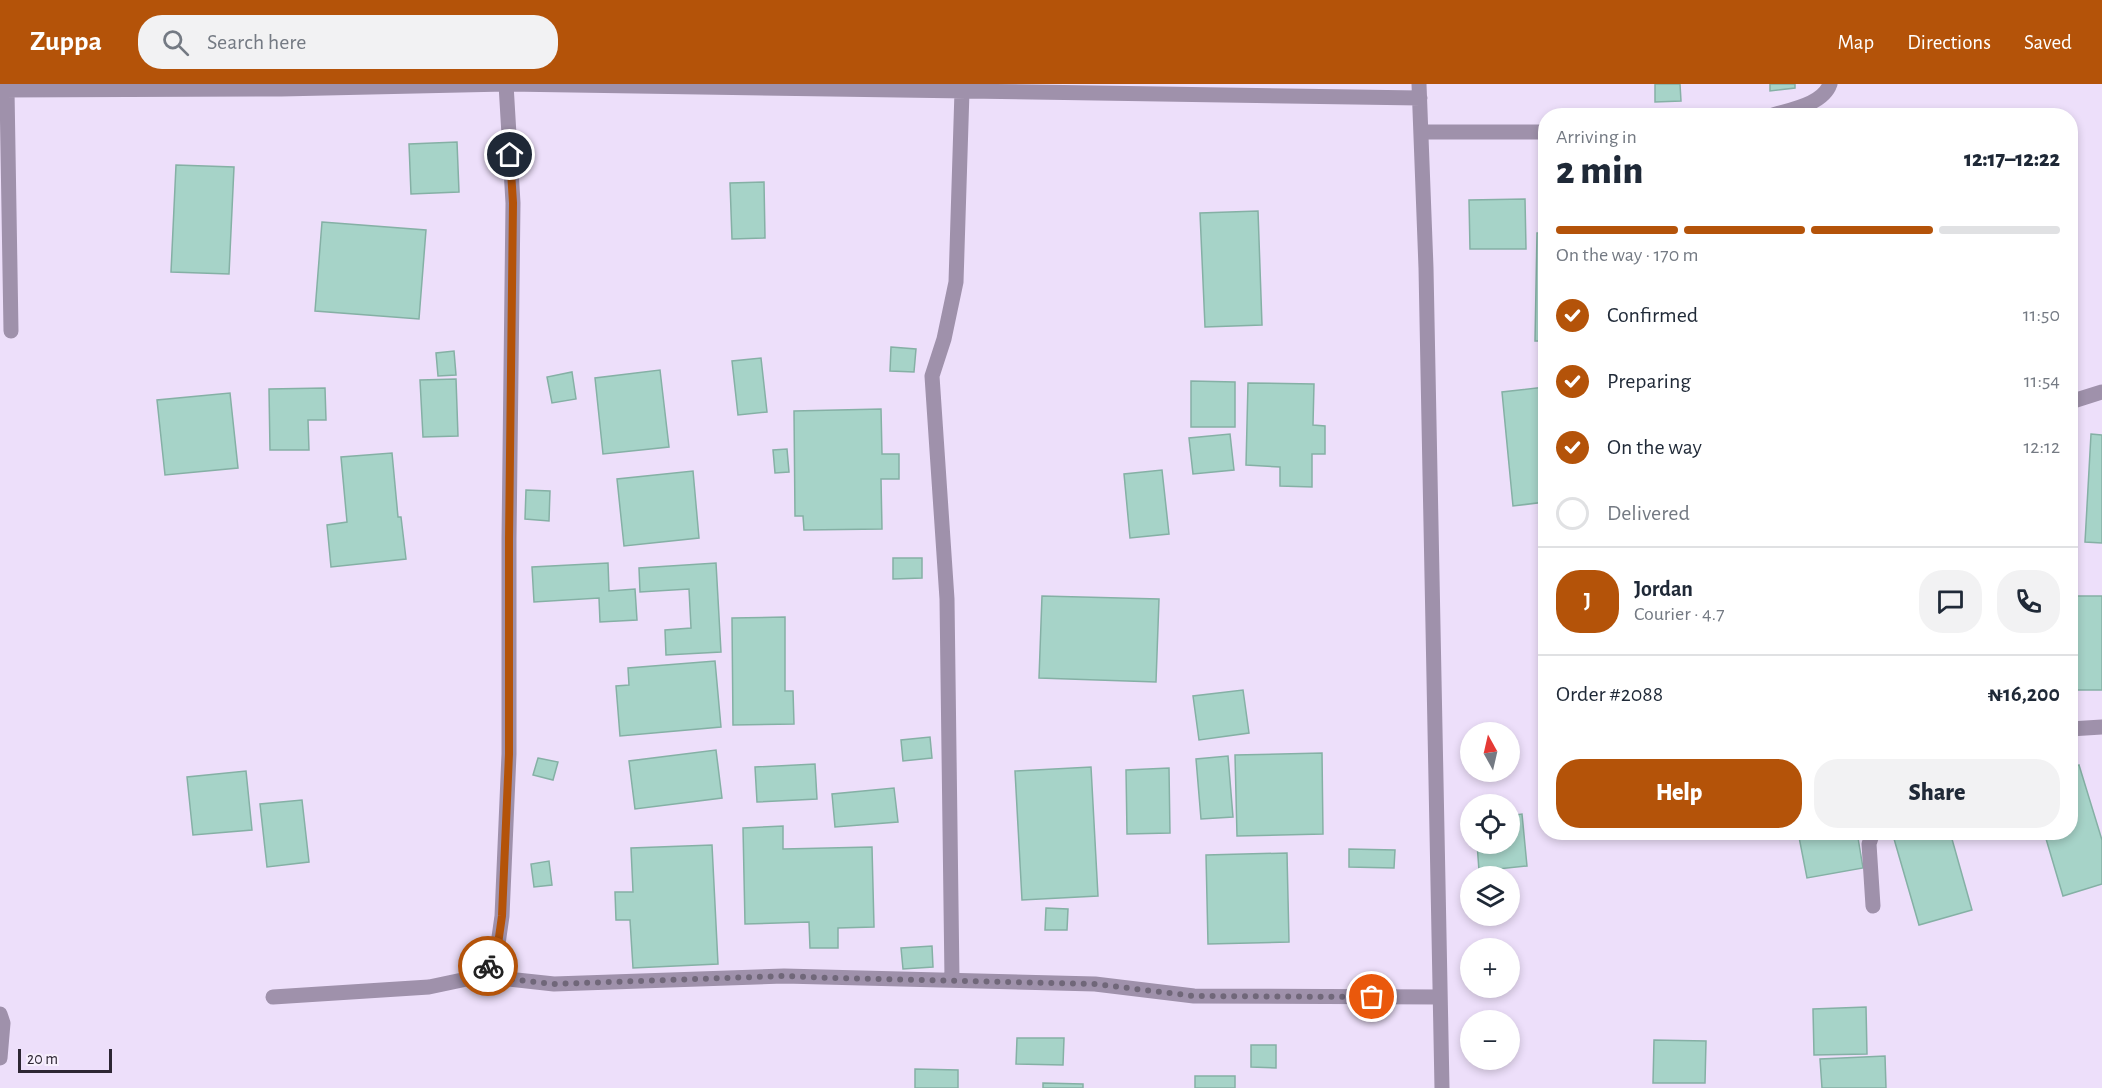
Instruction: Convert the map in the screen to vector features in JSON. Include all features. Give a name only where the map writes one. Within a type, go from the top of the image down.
[{"type":"street","points":[[481,976],[497,951],[502,916],[509,754],[513,203],[506,84]]},
{"type":"street","points":[[11,331],[3,90],[506,84],[962,91],[1420,91],[1426,268],[1442,1088]]},
{"type":"street","points":[[1795,108],[1814,102],[1829,88],[1830,84]]},
{"type":"street","points":[[952,980],[947,599],[932,376],[944,339],[956,282],[962,91]]},
{"type":"street","points":[[1421,132],[1538,132]]},
{"type":"street","points":[[2078,400],[2102,392]]},
{"type":"street","points":[[2078,728],[2102,727]]},
{"type":"street","points":[[1870,840],[1873,906]]},
{"type":"street","points":[[273,997],[429,987],[481,976],[554,984],[784,976],[1095,984],[1194,996],[1439,997]]},
{"type":"street","points":[[0,1014],[3,1023],[0,1058]]},
{"type":"building","points":[[1655,84],[1680,84],[1681,101],[1655,102]]},
{"type":"building","points":[[1770,84],[1795,84],[1795,88],[1770,91]]},
{"type":"building","points":[[457,142],[459,192],[411,194],[409,144]]},
{"type":"building","points":[[176,165],[234,167],[229,274],[171,272]]},
{"type":"building","points":[[764,182],[765,238],[732,239],[730,183]]},
{"type":"building","points":[[1525,199],[1526,249],[1470,249],[1469,200]]},
{"type":"building","points":[[1258,211],[1262,325],[1205,327],[1200,213]]},
{"type":"building","points":[[322,222],[426,230],[419,319],[315,311]]},
{"type":"building","points":[[1537,233],[1538,233],[1538,341],[1535,341]]},
{"type":"building","points":[[891,347],[916,349],[914,372],[890,371]]},
{"type":"building","points":[[454,351],[456,375],[438,376],[436,353]]},
{"type":"building","points":[[761,358],[767,412],[738,415],[732,361]]},
{"type":"building","points":[[660,370],[669,447],[603,454],[595,378]]},
{"type":"building","points":[[572,372],[576,399],[552,403],[547,377]]},
{"type":"building","points":[[456,379],[458,436],[423,437],[420,380]]},
{"type":"building","points":[[1191,381],[1235,382],[1235,427],[1191,427]]},
{"type":"building","points":[[1248,383],[1314,384],[1313,425],[1325,426],[1325,454],[1312,454],[1312,487],[1280,486],[1280,467],[1246,465]]},
{"type":"building","points":[[325,388],[326,420],[308,420],[309,450],[270,450],[269,389]]},
{"type":"building","points":[[1538,388],[1538,503],[1513,506],[1502,392]]},
{"type":"building","points":[[230,393],[238,468],[165,475],[157,400]]},
{"type":"building","points":[[881,409],[882,454],[899,454],[899,479],[881,479],[882,529],[804,530],[803,516],[795,516],[794,411]]},
{"type":"building","points":[[1230,434],[1234,470],[1193,474],[1189,438]]},
{"type":"building","points":[[2091,434],[2102,435],[2102,543],[2085,542]]},
{"type":"building","points":[[787,449],[789,472],[775,473],[773,450]]},
{"type":"building","points":[[392,453],[398,517],[401,517],[406,559],[331,567],[327,525],[347,522],[341,457]]},
{"type":"building","points":[[1162,470],[1169,534],[1130,538],[1124,474]]},
{"type":"building","points":[[693,471],[699,538],[624,546],[617,479]]},
{"type":"building","points":[[526,490],[550,491],[549,521],[525,519]]},
{"type":"building","points":[[893,558],[922,558],[922,578],[893,579]]},
{"type":"building","points":[[608,563],[609,591],[635,589],[637,620],[600,622],[599,598],[534,602],[532,567]]},
{"type":"building","points":[[716,563],[721,652],[666,655],[665,630],[691,628],[689,589],[640,592],[639,568]]},
{"type":"building","points":[[1042,596],[1159,599],[1156,682],[1039,678]]},
{"type":"building","points":[[2078,596],[2102,596],[2102,690],[2078,690]]},
{"type":"building","points":[[785,617],[785,691],[793,691],[794,724],[733,725],[732,618]]},
{"type":"building","points":[[715,661],[721,727],[620,736],[616,686],[629,685],[628,668]]},
{"type":"building","points":[[1243,690],[1249,733],[1199,740],[1193,696]]},
{"type":"building","points":[[930,737],[932,758],[903,761],[901,740]]},
{"type":"building","points":[[716,750],[722,798],[635,809],[629,761]]},
{"type":"building","points":[[1322,753],[1323,834],[1237,836],[1235,755]]},
{"type":"building","points":[[1228,756],[1233,817],[1201,819],[1196,759]]},
{"type":"building","points":[[538,758],[558,762],[553,780],[533,775]]},
{"type":"building","points":[[815,764],[817,799],[757,802],[755,767]]},
{"type":"building","points":[[2078,765],[2102,840],[2102,884],[2063,896],[2046,840],[2078,840]]},
{"type":"building","points":[[1091,767],[1098,896],[1022,900],[1015,771]]},
{"type":"building","points":[[1169,768],[1170,833],[1127,834],[1126,770]]},
{"type":"building","points":[[246,771],[252,830],[193,835],[187,777]]},
{"type":"building","points":[[894,788],[898,822],[835,827],[832,794]]},
{"type":"building","points":[[302,800],[309,862],[267,867],[260,804]]},
{"type":"building","points":[[1520,814],[1522,814],[1527,866],[1479,866],[1478,854],[1520,854]]},
{"type":"building","points":[[783,826],[783,849],[872,847],[874,927],[838,928],[838,948],[810,948],[809,922],[745,924],[743,828]]},
{"type":"building","points":[[1800,840],[1858,840],[1863,868],[1807,878]]},
{"type":"building","points":[[1894,840],[1952,840],[1972,910],[1919,925]]},
{"type":"building","points":[[712,845],[718,964],[633,968],[630,920],[616,920],[615,892],[633,892],[631,848]]},
{"type":"building","points":[[1349,849],[1395,850],[1394,868],[1349,867]]},
{"type":"building","points":[[1287,853],[1289,942],[1208,944],[1206,855]]},
{"type":"building","points":[[549,861],[552,885],[534,887],[531,864]]},
{"type":"building","points":[[1046,908],[1068,909],[1067,930],[1045,930]]},
{"type":"building","points":[[932,946],[933,967],[903,969],[901,948]]},
{"type":"building","points":[[1866,1007],[1867,1054],[1814,1055],[1813,1009]]},
{"type":"building","points":[[1017,1038],[1064,1038],[1063,1065],[1016,1064]]},
{"type":"building","points":[[1654,1040],[1706,1041],[1705,1083],[1653,1083]]},
{"type":"building","points":[[1251,1045],[1276,1045],[1276,1068],[1251,1067]]},
{"type":"building","points":[[1885,1056],[1886,1088],[1822,1088],[1820,1059]]},
{"type":"building","points":[[915,1069],[958,1070],[958,1088],[915,1088]]},
{"type":"building","points":[[1195,1076],[1235,1076],[1235,1088],[1195,1088]]},
{"type":"building","points":[[1043,1083],[1083,1084],[1083,1088],[1043,1088]]},
{"type":"way so far","points":[[488,966],[481,976],[554,984],[784,976],[1095,984],[1194,996],[1372,997]]},
{"type":"route","points":[[488,966],[497,951],[502,916],[509,754],[513,203],[510,155]]}]
